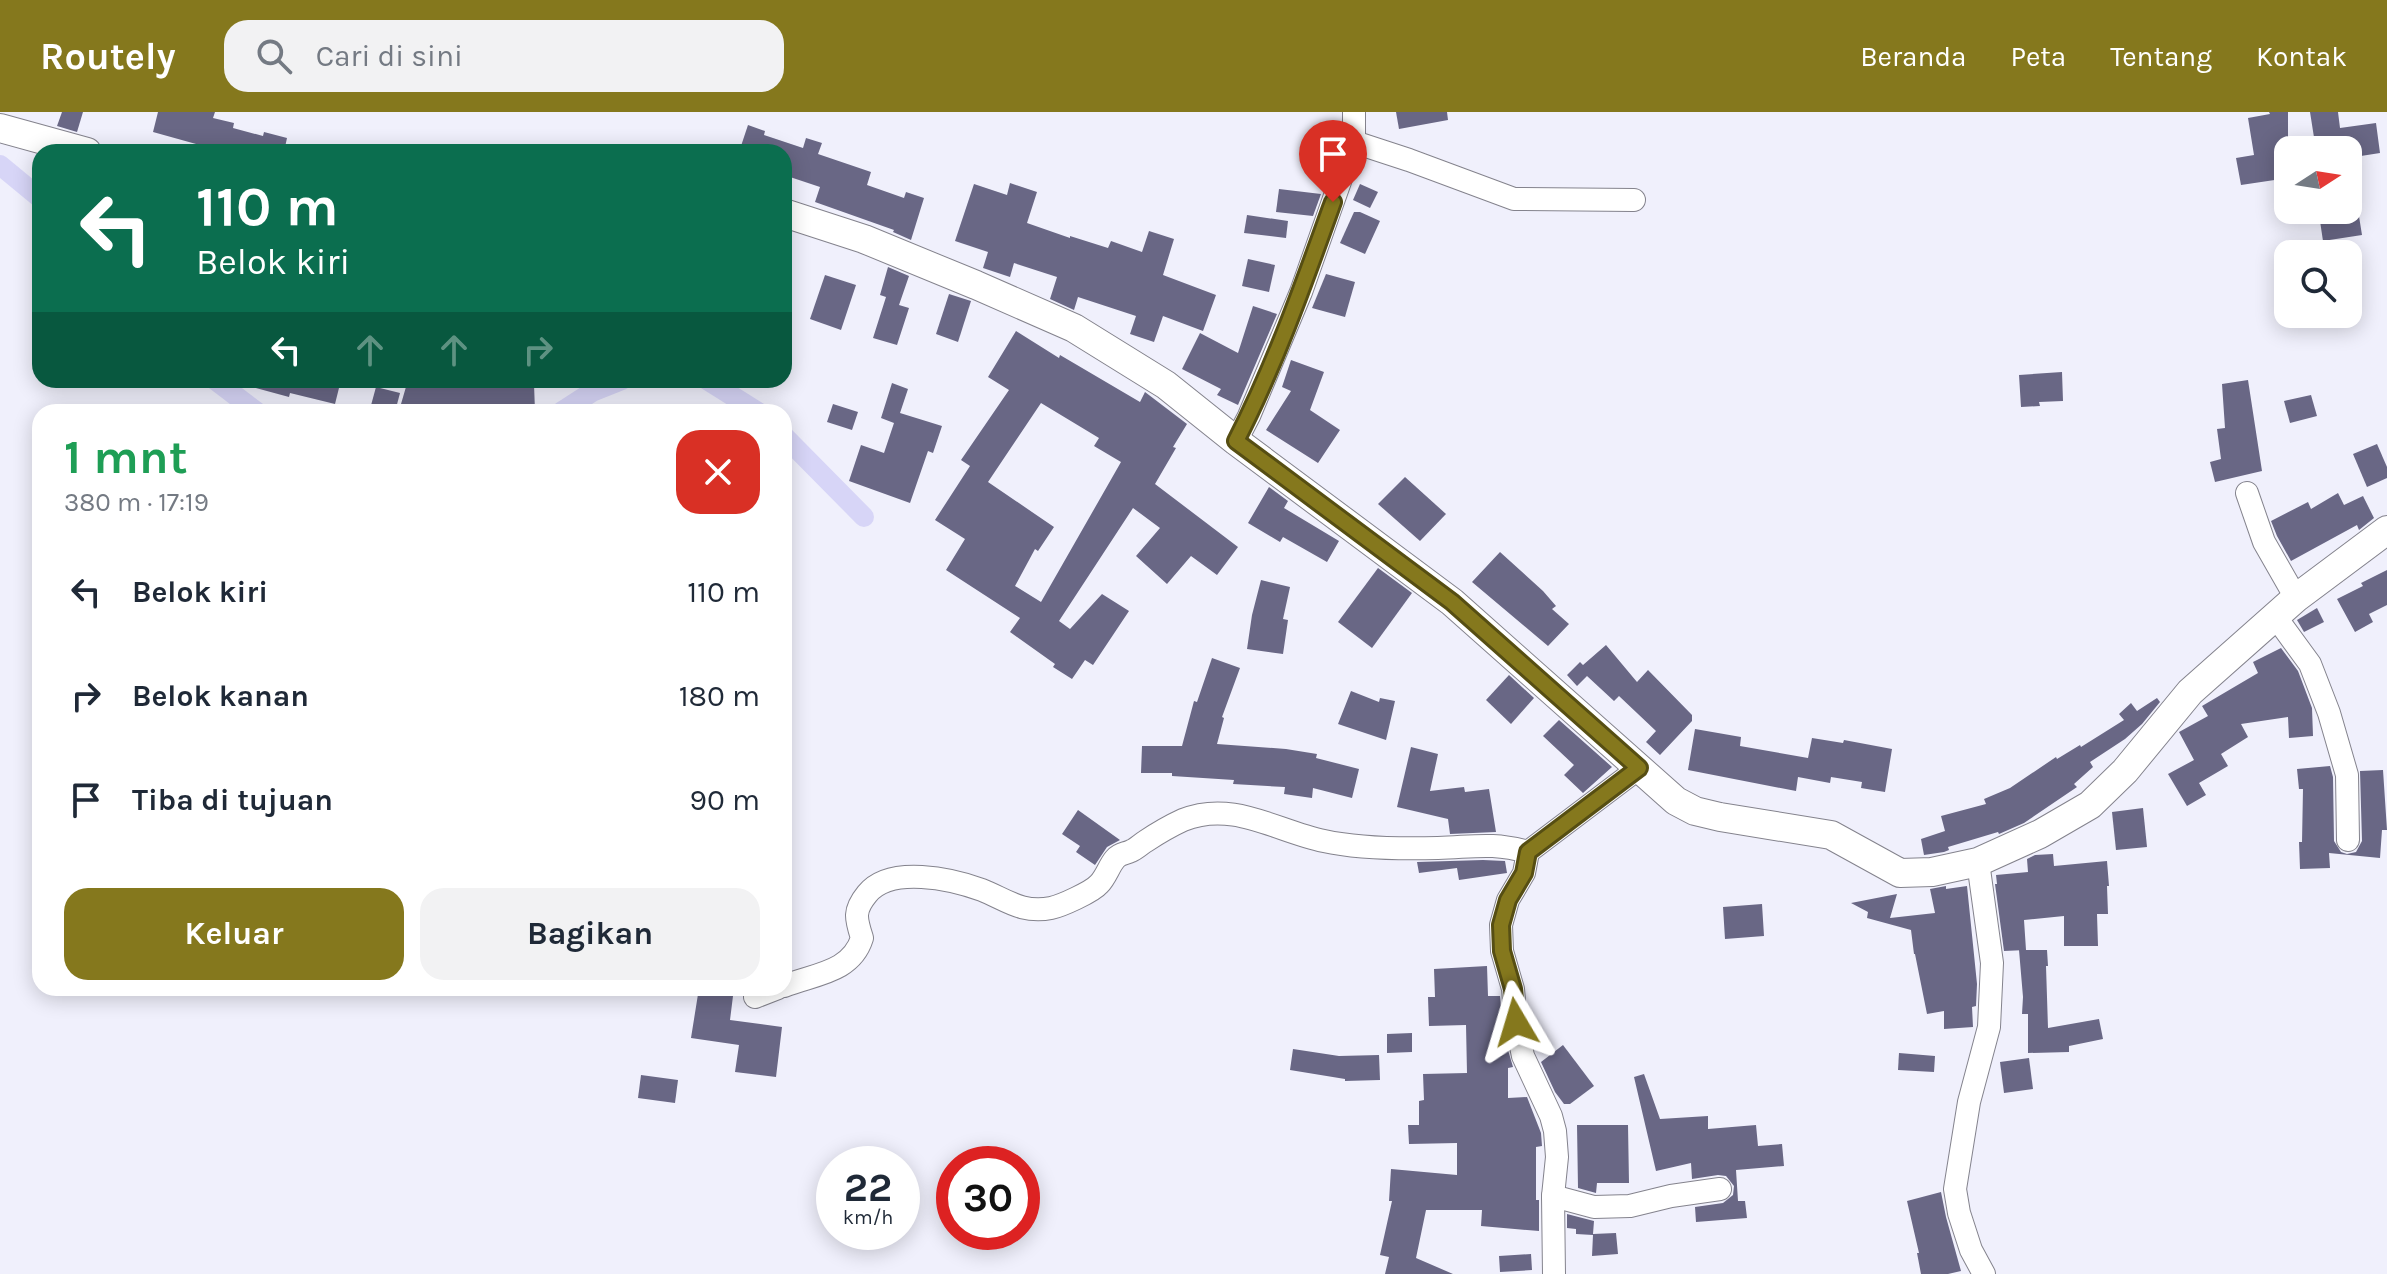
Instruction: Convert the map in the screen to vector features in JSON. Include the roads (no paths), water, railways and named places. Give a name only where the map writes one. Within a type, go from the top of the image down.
[{"type":"main road","points":[[0,128],[58,144]]},
{"type":"main road","points":[[792,216],[864,239],[1074,328],[1166,385],[1452,602],[1676,801],[1695,811],[1831,835],[1900,873],[1932,872],[1978,862],[2040,834],[2090,805],[2125,771],[2190,692],[2321,577],[2387,530]]},
{"type":"street","points":[[1236,441],[1301,292],[1354,142],[1354,112]]},
{"type":"street","points":[[1354,142],[1514,199],[1634,200]]},
{"type":"street","points":[[2247,493],[2286,607],[2329,713],[2347,775],[2348,840]]},
{"type":"street","points":[[1554,1274],[1555,1131],[1523,1056],[1513,989],[1502,951],[1501,925],[1508,900],[1524,873],[1528,852],[1639,768]]},
{"type":"street","points":[[792,983],[843,966],[853,957],[862,938],[856,923],[856,911],[868,891],[880,882],[934,878],[979,889],[1021,907],[1055,907],[1100,884],[1116,858],[1123,853],[1132,851],[1175,824],[1203,814],[1237,814],[1326,842],[1408,848],[1505,845],[1528,852]]},
{"type":"street","points":[[1978,862],[1992,963],[1989,1027],[1969,1102],[1955,1189],[1968,1242],[1984,1274]]},
{"type":"street","points":[[1553,1196],[1594,1207],[1630,1206],[1720,1189]]},
{"type":"waterway","points":[[0,165],[32,191]]},
{"type":"waterway","points":[[226,388],[246,404]]},
{"type":"waterway","points":[[573,404],[602,388]]},
{"type":"waterway","points":[[720,388],[745,404]]},
{"type":"waterway","points":[[792,444],[864,517]]}]
